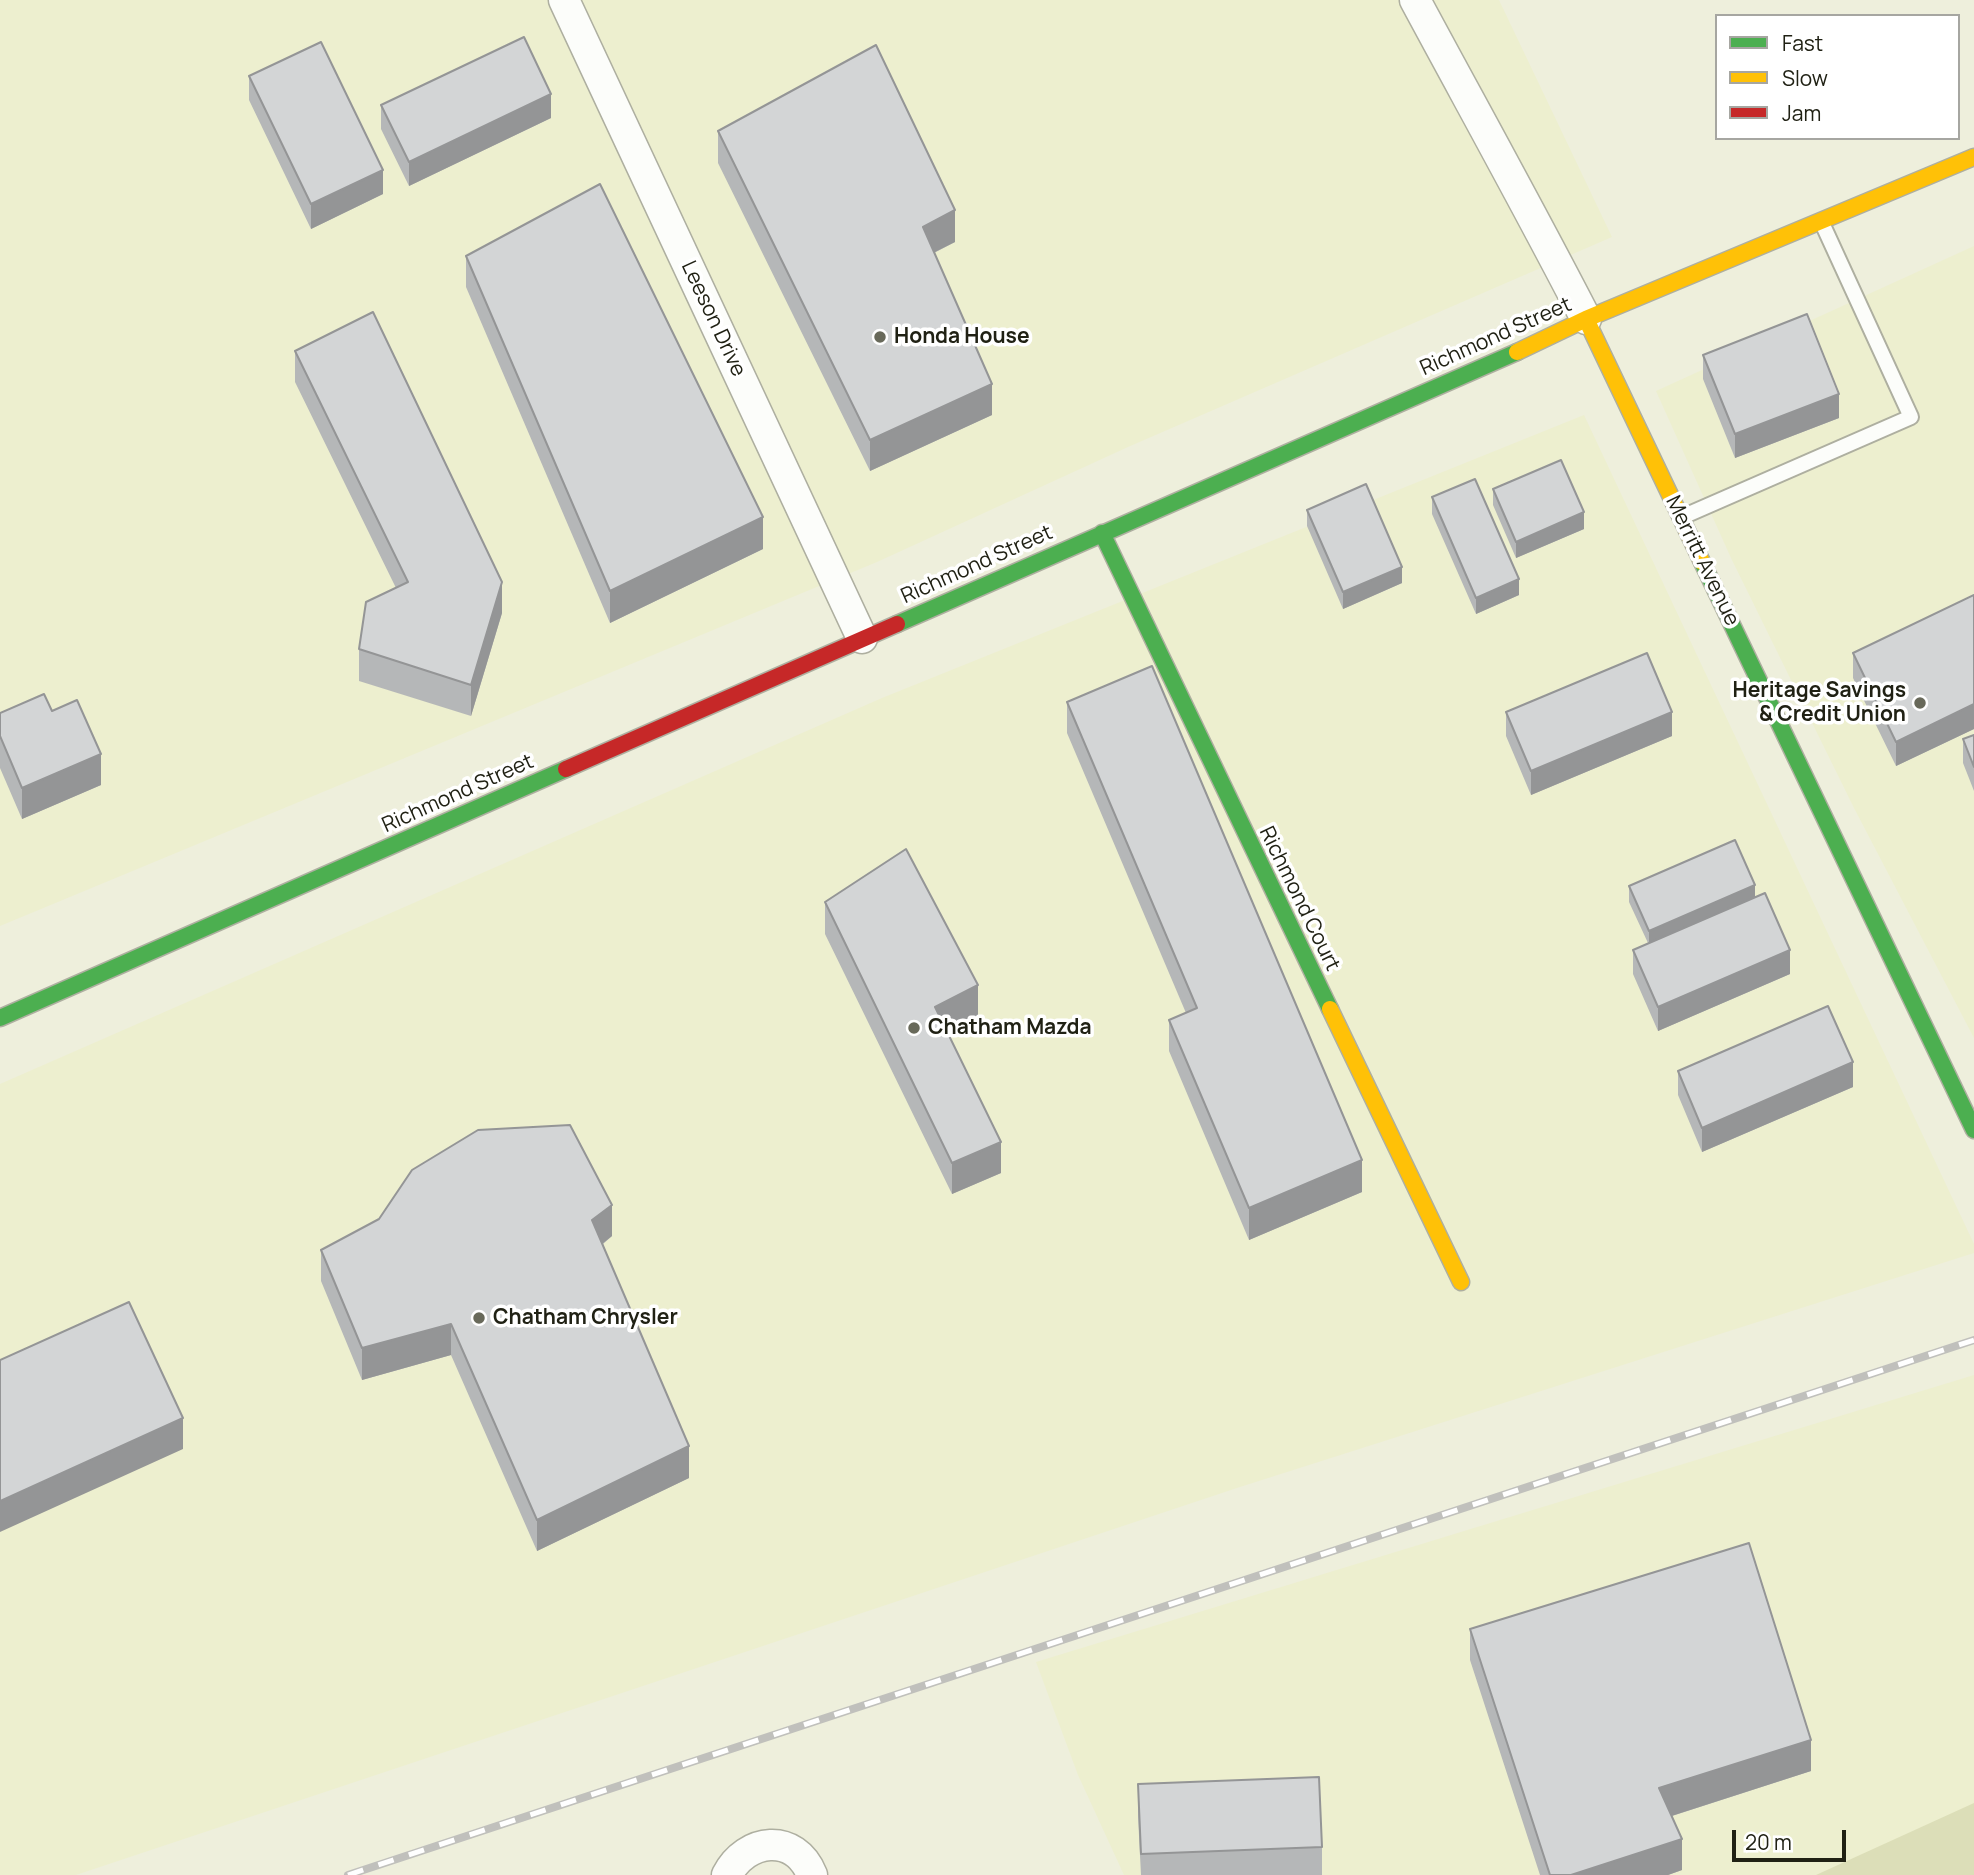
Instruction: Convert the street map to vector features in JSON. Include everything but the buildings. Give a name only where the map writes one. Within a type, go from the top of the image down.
[{"type":"main road","name":"Richmond Street","points":[[0,1018],[1512,354],[1586,319],[1974,157]]},
{"type":"main road","name":"Merritt Avenue","points":[[1586,319],[1974,1130]]},
{"type":"main road","name":"Richmond Court","points":[[1102,533],[1461,1282]]},
{"type":"street","name":"Leeson Drive","points":[[564,0],[862,638]]},
{"type":"street","name":"Merritt Avenue","points":[[1415,0],[1493,147],[1536,221],[1586,319]]},
{"type":"street","points":[[727,1875],[740,1856],[750,1849],[773,1845],[785,1847],[795,1853],[804,1861],[812,1875]]},
{"type":"lane","points":[[1681,517],[1911,417],[1821,221]]},
{"type":"shaded area","points":[[0,0],[1499,0],[1612,237],[1128,447],[877,562],[0,926]]},
{"type":"shaded area","points":[[1974,246],[1974,1038],[1854,808],[1731,558],[1656,391]]},
{"type":"shaded area","points":[[1584,415],[1974,1244],[1974,1253],[1240,1487],[76,1875],[0,1875],[0,1084],[882,698]]},
{"type":"shaded area","points":[[1974,1375],[1974,1875],[1124,1875],[1078,1775],[1036,1662]]},
{"type":"shaded area","points":[[1974,1803],[1974,1875],[1816,1875]]},
{"type":"railway","points":[[348,1875],[1974,1340]]},
{"type":"traffic: fast","points":[[897,624],[1517,352]]},
{"type":"traffic: fast","points":[[1102,533],[1330,1009]]},
{"type":"traffic: fast","points":[[1702,562],[1974,1130]]},
{"type":"traffic: fast","points":[[0,1018],[566,769]]},
{"type":"traffic: slow","points":[[1517,352],[1586,319],[1974,157]]},
{"type":"traffic: slow","points":[[1586,319],[1702,562]]},
{"type":"traffic: slow","points":[[1330,1009],[1461,1282]]},
{"type":"traffic: jam","points":[[566,769],[897,624]]},
{"type":"place","name":"Honda House","points":[[880,337]]},
{"type":"place","name":"Heritage Savings & Credit Union","points":[[1920,703]]},
{"type":"place","name":"Chatham Mazda","points":[[914,1028]]},
{"type":"place","name":"Chatham Chrysler","points":[[479,1318]]}]
